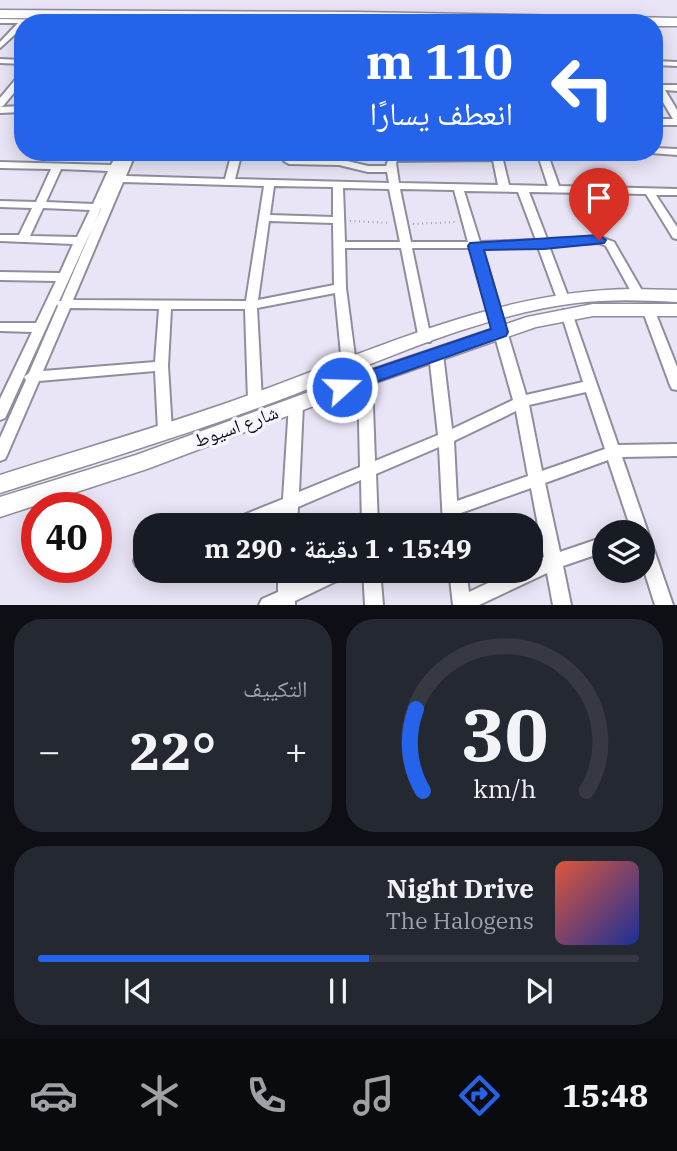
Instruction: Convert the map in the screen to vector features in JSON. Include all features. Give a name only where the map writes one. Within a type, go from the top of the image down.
[{"type":"street","points":[[0,107],[14,88]]},
{"type":"street","points":[[663,93],[676,115]]},
{"type":"street","points":[[0,455],[119,171],[120,161]]},
{"type":"street","points":[[0,414],[80,241],[125,161]]},
{"type":"street","points":[[229,181],[235,161]]},
{"type":"street","points":[[286,183],[288,161]]},
{"type":"street","points":[[331,161],[368,169],[391,169]]},
{"type":"street","points":[[391,161],[402,224],[430,346],[446,438],[451,513]]},
{"type":"street","points":[[498,161],[504,187]]},
{"type":"street","points":[[545,161],[554,188]]},
{"type":"street","points":[[0,165],[58,166],[229,181],[677,192]]},
{"type":"street","points":[[23,239],[58,166]]},
{"type":"street","points":[[255,401],[251,305],[270,182]]},
{"type":"street","points":[[338,184],[340,288],[349,364]]},
{"type":"street","points":[[458,187],[521,402],[562,605]]},
{"type":"street","points":[[522,188],[615,451],[636,520]]},
{"type":"street","points":[[649,191],[676,233]]},
{"type":"street","points":[[0,204],[97,207]]},
{"type":"street","points":[[264,218],[338,220]]},
{"type":"street","points":[[0,238],[80,241]]},
{"type":"street","points":[[339,244],[475,246],[544,245],[599,240],[607,242],[643,302],[677,385]]},
{"type":"street","points":[[0,276],[64,277]]},
{"type":"street","points":[[63,304],[251,305],[340,288]]},
{"type":"street","name":"شارع اسيوط","points":[[0,484],[255,401],[349,364],[430,346],[497,323],[565,306],[643,302],[677,296]]},
{"type":"street","name":"شارع اسيوط","points":[[643,302],[677,310]]},
{"type":"street","points":[[165,306],[161,366],[165,431]]},
{"type":"street","points":[[0,327],[40,328]]},
{"type":"street","name":"شارع اسيوط","points":[[0,507],[139,463],[365,379],[430,346]]},
{"type":"street","points":[[31,377],[161,366]]},
{"type":"street","points":[[365,379],[370,513]]},
{"type":"street","points":[[265,513],[446,438],[521,402],[592,385]]},
{"type":"street","points":[[289,513],[296,404]]},
{"type":"street","points":[[462,513],[537,478],[615,451],[677,450]]},
{"type":"street","points":[[459,583],[462,604],[552,562],[592,548]]},
{"type":"street","points":[[655,578],[664,605]]},
{"type":"street","points":[[286,601],[287,583]]},
{"type":"street","points":[[268,605],[286,601],[318,583]]},
{"type":"street","points":[[372,583],[373,605]]},
{"type":"path","points":[[338,220],[402,224],[469,222]]},
{"type":"route","points":[[342,387],[500,332],[475,246],[544,245],[599,240]]}]
